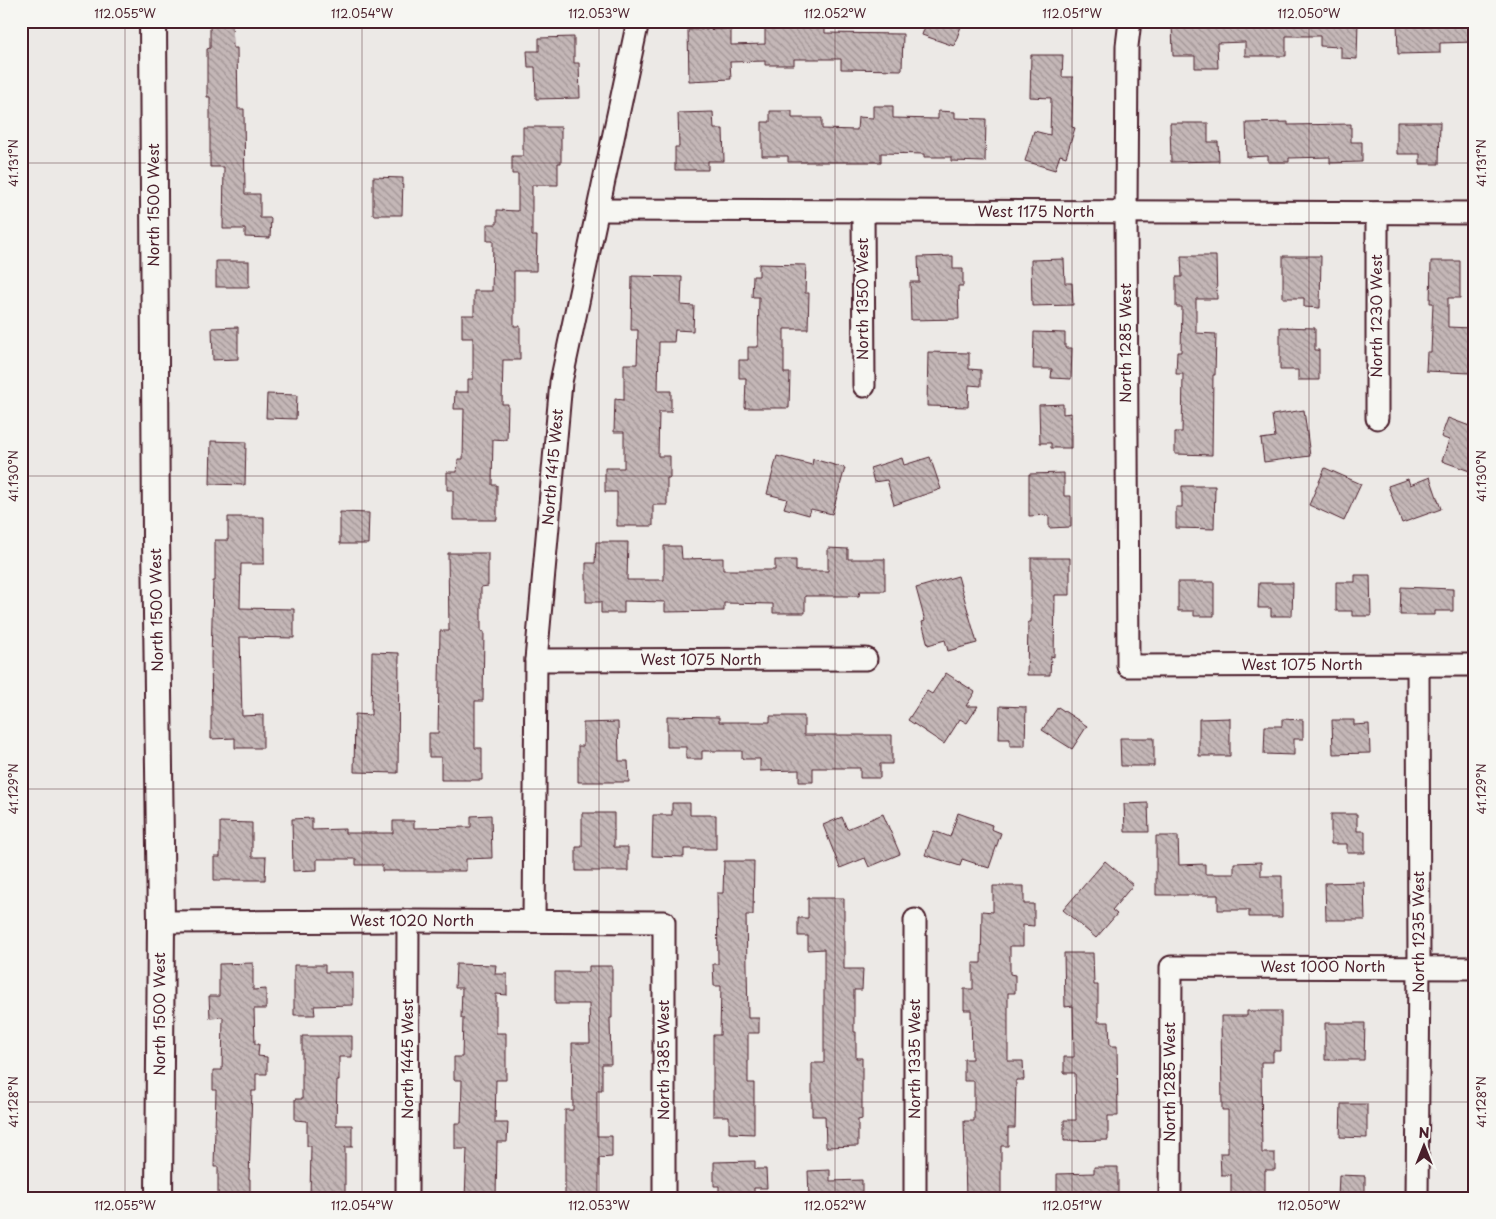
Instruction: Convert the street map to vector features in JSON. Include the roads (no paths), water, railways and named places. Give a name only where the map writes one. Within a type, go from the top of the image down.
[{"type":"street","name":"North 1500 West","points":[[153,21],[156,536],[161,922],[159,1198]]},
{"type":"street","name":"North 1415 West","points":[[534,921],[536,660],[561,382],[638,21]]},
{"type":"street","name":"North 1285 West","points":[[1128,666],[1126,212],[1127,46],[1130,21]]},
{"type":"street","name":"West 1175 North","points":[[598,210],[1475,213]]},
{"type":"street","name":"North 1350 West","points":[[863,211],[864,386]]},
{"type":"street","name":"North 1230 West","points":[[1377,213],[1377,418]]},
{"type":"street","name":"West 1075 North","points":[[536,660],[866,659]]},
{"type":"street","name":"North 1235 West","points":[[1417,1198],[1419,968],[1418,665]]},
{"type":"street","name":"West 1075 North","points":[[1128,666],[1475,665]]},
{"type":"street","name":"North 1335 West","points":[[915,920],[915,1198]]},
{"type":"street","name":"North 1445 West","points":[[407,1198],[408,921]]},
{"type":"street","name":"West 1020 North","points":[[161,922],[664,922]]},
{"type":"street","name":"North 1385 West","points":[[664,922],[664,1198]]},
{"type":"street","name":"North 1285 West","points":[[1170,1198],[1171,967]]},
{"type":"street","name":"West 1000 North","points":[[1171,967],[1475,968]]}]
